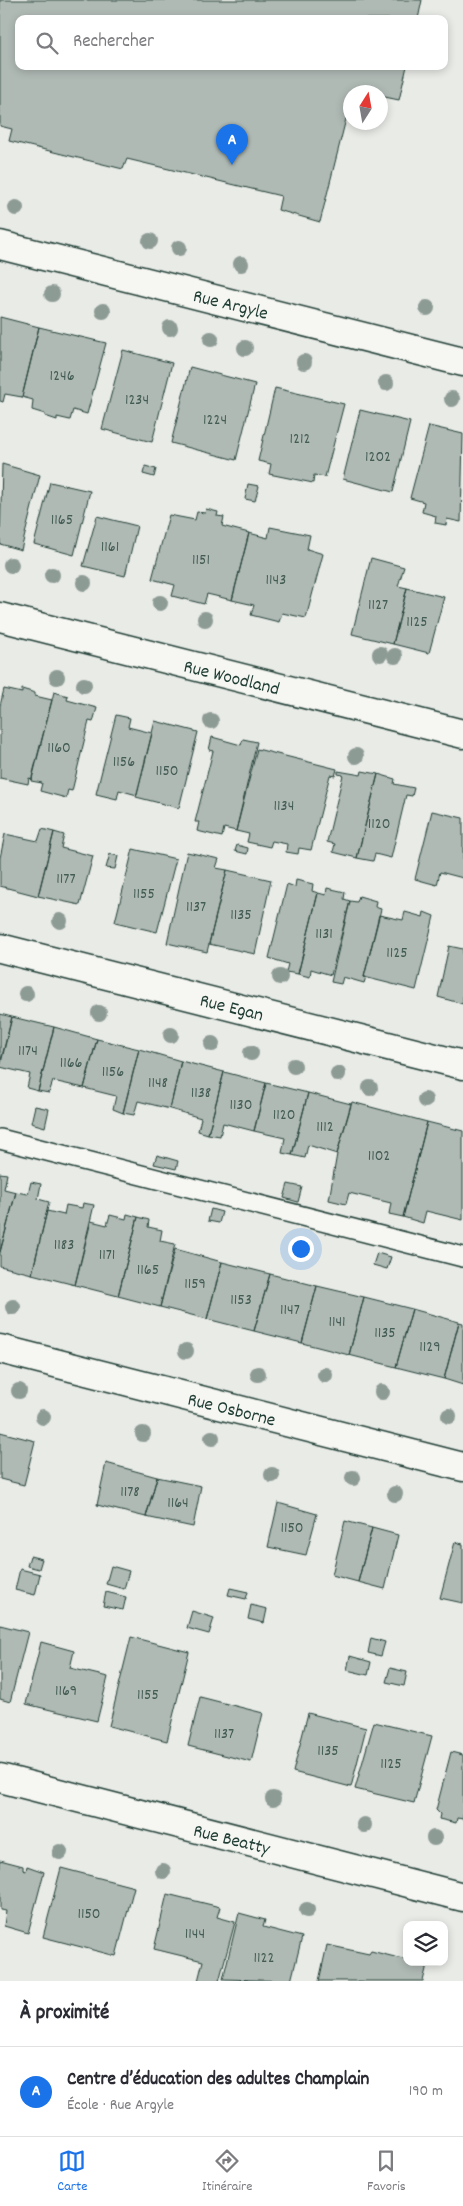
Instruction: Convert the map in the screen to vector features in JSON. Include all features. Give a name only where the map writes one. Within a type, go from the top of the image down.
[{"type":"street","name":"Rue Argyle","points":[[0,245],[463,362]]},
{"type":"street","name":"Rue Woodland","points":[[0,617],[463,734]]},
{"type":"street","name":"Rue Egan","points":[[0,948],[463,1065]]},
{"type":"street","name":"Rue Osborne","points":[[0,1349],[463,1467]]},
{"type":"street","name":"Rue Beatty","points":[[0,1778],[463,1897]]},
{"type":"lane","points":[[0,1139],[463,1257]]},
{"type":"building","points":[[0,0],[422,0],[419,15],[15,15],[15,70],[406,70],[399,100],[388,98],[388,85],[343,85],[343,130],[320,222],[278,210],[281,196],[127,159],[123,169],[9,141],[12,129],[0,126]]},
{"type":"building","points":[[0,317],[39,327],[22,397],[5,394],[3,402],[0,401]]},
{"type":"building","points":[[39,327],[106,343],[87,414],[73,410],[70,420],[57,417],[57,420],[32,410],[33,400],[22,397]]},
{"type":"building","points":[[123,350],[172,363],[152,442],[102,429]]},
{"type":"building","points":[[190,367],[255,384],[236,460],[171,443]]},
{"type":"building","points":[[275,388],[344,404],[325,477],[314,475],[313,483],[269,474],[271,464],[258,461]]},
{"type":"building","points":[[360,410],[410,422],[393,492],[343,479]]},
{"type":"building","points":[[429,426],[463,434],[461,522],[447,519],[446,525],[435,523],[436,516],[422,512],[424,502],[410,498]]},
{"type":"building","points":[[2,464],[40,475],[21,550],[0,544]]},
{"type":"building","points":[[145,466],[156,469],[154,477],[143,474]]},
{"type":"building","points":[[50,482],[90,491],[74,555],[34,544]]},
{"type":"building","points":[[248,484],[259,486],[255,501],[245,499]]},
{"type":"building","points":[[206,509],[218,512],[217,516],[224,517],[222,526],[249,533],[232,600],[207,594],[204,604],[172,596],[175,585],[152,579],[169,515],[195,520],[197,512],[205,513]]},
{"type":"building","points":[[97,516],[137,526],[125,576],[83,566]]},
{"type":"building","points":[[270,527],[310,535],[307,549],[323,554],[306,618],[282,613],[279,622],[251,615],[254,605],[232,600],[249,533],[268,538]]},
{"type":"building","points":[[371,558],[404,567],[398,586],[407,588],[393,644],[352,634]]},
{"type":"building","points":[[407,588],[444,597],[429,653],[393,644]]},
{"type":"building","points":[[4,689],[22,693],[22,689],[35,693],[35,696],[52,700],[32,779],[29,778],[28,784],[0,778],[0,706]]},
{"type":"building","points":[[54,692],[68,696],[67,700],[97,708],[93,722],[89,721],[72,791],[68,790],[66,798],[40,791],[42,783],[31,781]]},
{"type":"building","points":[[116,715],[130,718],[128,727],[152,733],[137,795],[119,790],[117,799],[96,794]]},
{"type":"building","points":[[155,721],[198,732],[179,808],[136,797]]},
{"type":"building","points":[[212,737],[241,745],[243,739],[257,742],[236,831],[224,828],[222,837],[197,831],[199,822],[195,822],[213,751],[209,750]]},
{"type":"building","points":[[257,749],[337,769],[335,776],[330,775],[311,850],[299,848],[298,854],[286,852],[287,844],[272,841],[270,847],[247,842],[249,834],[236,831]]},
{"type":"building","points":[[338,771],[361,775],[362,771],[378,774],[357,858],[333,852],[335,844],[327,842],[343,775],[338,774]]},
{"type":"building","points":[[378,774],[395,779],[394,784],[414,788],[412,796],[406,795],[391,858],[375,854],[373,861],[357,858]]},
{"type":"building","points":[[432,811],[463,818],[463,878],[440,872],[437,885],[415,879]]},
{"type":"building","points":[[42,829],[54,832],[38,896],[0,886],[0,858],[5,834],[38,841]]},
{"type":"building","points":[[54,832],[64,835],[61,848],[93,856],[80,905],[38,896]]},
{"type":"building","points":[[237,845],[248,848],[247,854],[235,851]]},
{"type":"building","points":[[133,849],[176,859],[157,932],[115,922]]},
{"type":"building","points":[[187,852],[219,859],[216,868],[227,870],[207,952],[167,943]]},
{"type":"building","points":[[110,854],[118,856],[115,869],[106,868]]},
{"type":"building","points":[[227,870],[271,880],[255,954],[209,944]]},
{"type":"building","points":[[296,880],[313,884],[312,891],[318,893],[298,974],[286,972],[288,964],[269,958],[287,884],[295,887]]},
{"type":"building","points":[[327,888],[345,892],[344,899],[350,901],[331,975],[311,969],[310,977],[298,974],[318,893],[326,895]]},
{"type":"building","points":[[359,896],[376,901],[375,907],[381,909],[364,977],[366,977],[364,983],[343,977],[341,984],[331,982],[350,901],[357,902]]},
{"type":"building","points":[[405,912],[423,917],[424,912],[434,916],[416,990],[364,977],[379,915],[403,920]]},
{"type":"building","points":[[449,946],[463,949],[463,1004],[438,997]]},
{"type":"building","points":[[0,1014],[12,1017],[0,1064]]},
{"type":"building","points":[[12,1017],[54,1027],[38,1091],[27,1088],[30,1074],[0,1067]]},
{"type":"building","points":[[54,1027],[97,1039],[84,1088],[53,1081],[49,1093],[38,1091]]},
{"type":"building","points":[[97,1039],[139,1049],[123,1113],[113,1109],[116,1096],[84,1088]]},
{"type":"building","points":[[139,1049],[181,1061],[170,1109],[138,1101],[134,1115],[123,1113]]},
{"type":"building","points":[[181,1061],[224,1072],[208,1134],[198,1131],[201,1118],[170,1109]]},
{"type":"building","points":[[224,1072],[266,1083],[254,1131],[223,1123],[220,1136],[208,1134]]},
{"type":"building","points":[[266,1083],[308,1093],[292,1155],[282,1153],[285,1138],[254,1131]]},
{"type":"building","points":[[308,1093],[351,1104],[337,1154],[308,1145],[305,1158],[292,1155]]},
{"type":"building","points":[[352,1102],[427,1122],[403,1217],[389,1214],[391,1203],[349,1193],[346,1204],[329,1200],[337,1154]]},
{"type":"building","points":[[35,1106],[49,1109],[45,1127],[31,1123]]},
{"type":"building","points":[[427,1122],[463,1131],[463,1220],[426,1211],[423,1223],[403,1217]]},
{"type":"building","points":[[157,1155],[178,1161],[176,1169],[154,1164]]},
{"type":"building","points":[[0,1173],[7,1174],[4,1189],[16,1192],[0,1252]]},
{"type":"building","points":[[31,1182],[41,1184],[38,1199],[49,1202],[32,1274],[0,1266],[0,1252],[16,1192],[28,1194]]},
{"type":"building","points":[[288,1184],[302,1187],[298,1202],[284,1198]]},
{"type":"building","points":[[83,1203],[94,1205],[75,1285],[32,1274],[47,1211],[64,1215],[66,1205],[82,1208]]},
{"type":"building","points":[[211,1209],[222,1212],[219,1223],[208,1221]]},
{"type":"building","points":[[127,1214],[138,1217],[118,1296],[75,1285],[91,1221],[107,1225],[110,1215],[126,1219]]},
{"type":"building","points":[[138,1217],[149,1220],[148,1227],[162,1230],[160,1241],[175,1244],[160,1307],[118,1296]]},
{"type":"building","points":[[175,1249],[222,1262],[207,1319],[160,1307]]},
{"type":"building","points":[[377,1253],[391,1257],[387,1269],[373,1265]]},
{"type":"building","points":[[222,1262],[270,1274],[254,1331],[207,1319]]},
{"type":"building","points":[[270,1274],[317,1286],[302,1343],[254,1331]]},
{"type":"building","points":[[317,1286],[364,1297],[349,1355],[302,1343]]},
{"type":"building","points":[[364,1297],[412,1309],[396,1367],[349,1355]]},
{"type":"building","points":[[412,1309],[459,1322],[444,1379],[396,1367]]},
{"type":"building","points":[[459,1322],[463,1323],[463,1385],[444,1379]]},
{"type":"building","points":[[0,1432],[35,1441],[24,1485],[0,1479]]},
{"type":"building","points":[[106,1463],[157,1477],[146,1517],[97,1505]]},
{"type":"building","points":[[157,1477],[201,1486],[193,1527],[146,1517]]},
{"type":"building","points":[[278,1503],[317,1514],[306,1555],[268,1547]]},
{"type":"building","points":[[345,1521],[372,1528],[358,1582],[332,1575]]},
{"type":"building","points":[[372,1528],[398,1535],[385,1589],[358,1582]]},
{"type":"building","points":[[455,1542],[463,1544],[463,1603],[440,1598]]},
{"type":"building","points":[[30,1556],[42,1559],[39,1569],[27,1566]]},
{"type":"building","points":[[111,1566],[129,1571],[124,1589],[106,1584]]},
{"type":"building","points":[[20,1569],[40,1574],[35,1595],[15,1590]]},
{"type":"building","points":[[230,1588],[248,1592],[246,1599],[228,1595]]},
{"type":"building","points":[[106,1592],[126,1597],[123,1610],[103,1606]]},
{"type":"building","points":[[251,1605],[267,1609],[264,1623],[248,1619]]},
{"type":"building","points":[[192,1611],[214,1618],[209,1634],[187,1628]]},
{"type":"building","points":[[0,1625],[28,1632],[10,1702],[0,1699]]},
{"type":"building","points":[[131,1637],[189,1652],[167,1741],[109,1726]]},
{"type":"building","points":[[371,1638],[385,1642],[381,1656],[368,1653]]},
{"type":"building","points":[[41,1642],[74,1651],[70,1668],[108,1677],[97,1721],[26,1704]]},
{"type":"building","points":[[350,1656],[371,1662],[368,1675],[347,1670]]},
{"type":"building","points":[[390,1668],[407,1672],[404,1686],[386,1682]]},
{"type":"building","points":[[200,1697],[263,1713],[251,1762],[188,1746]]},
{"type":"building","points":[[308,1713],[366,1728],[351,1787],[293,1772]]},
{"type":"building","points":[[374,1722],[432,1736],[414,1803],[355,1789]]},
{"type":"building","points":[[451,1752],[463,1755],[463,1819],[457,1818],[456,1823],[439,1819],[440,1814],[436,1810]]},
{"type":"building","points":[[0,1860],[23,1866],[23,1870],[26,1871],[27,1866],[44,1872],[28,1933],[4,1926],[6,1911],[0,1910]]},
{"type":"building","points":[[61,1868],[134,1887],[116,1956],[43,1937]]},
{"type":"building","points":[[167,1894],[220,1907],[217,1917],[235,1922],[219,1981],[198,1981],[203,1961],[154,1949]]},
{"type":"building","points":[[239,1913],[265,1920],[263,1927],[302,1937],[291,1981],[223,1979]]},
{"type":"building","points":[[327,1945],[369,1954],[371,1951],[403,1959],[403,1966],[427,1966],[423,1981],[319,1981]]},
{"type":"place","name":"Centre d’éducation des adultes Champlain","points":[[232,165]]}]
